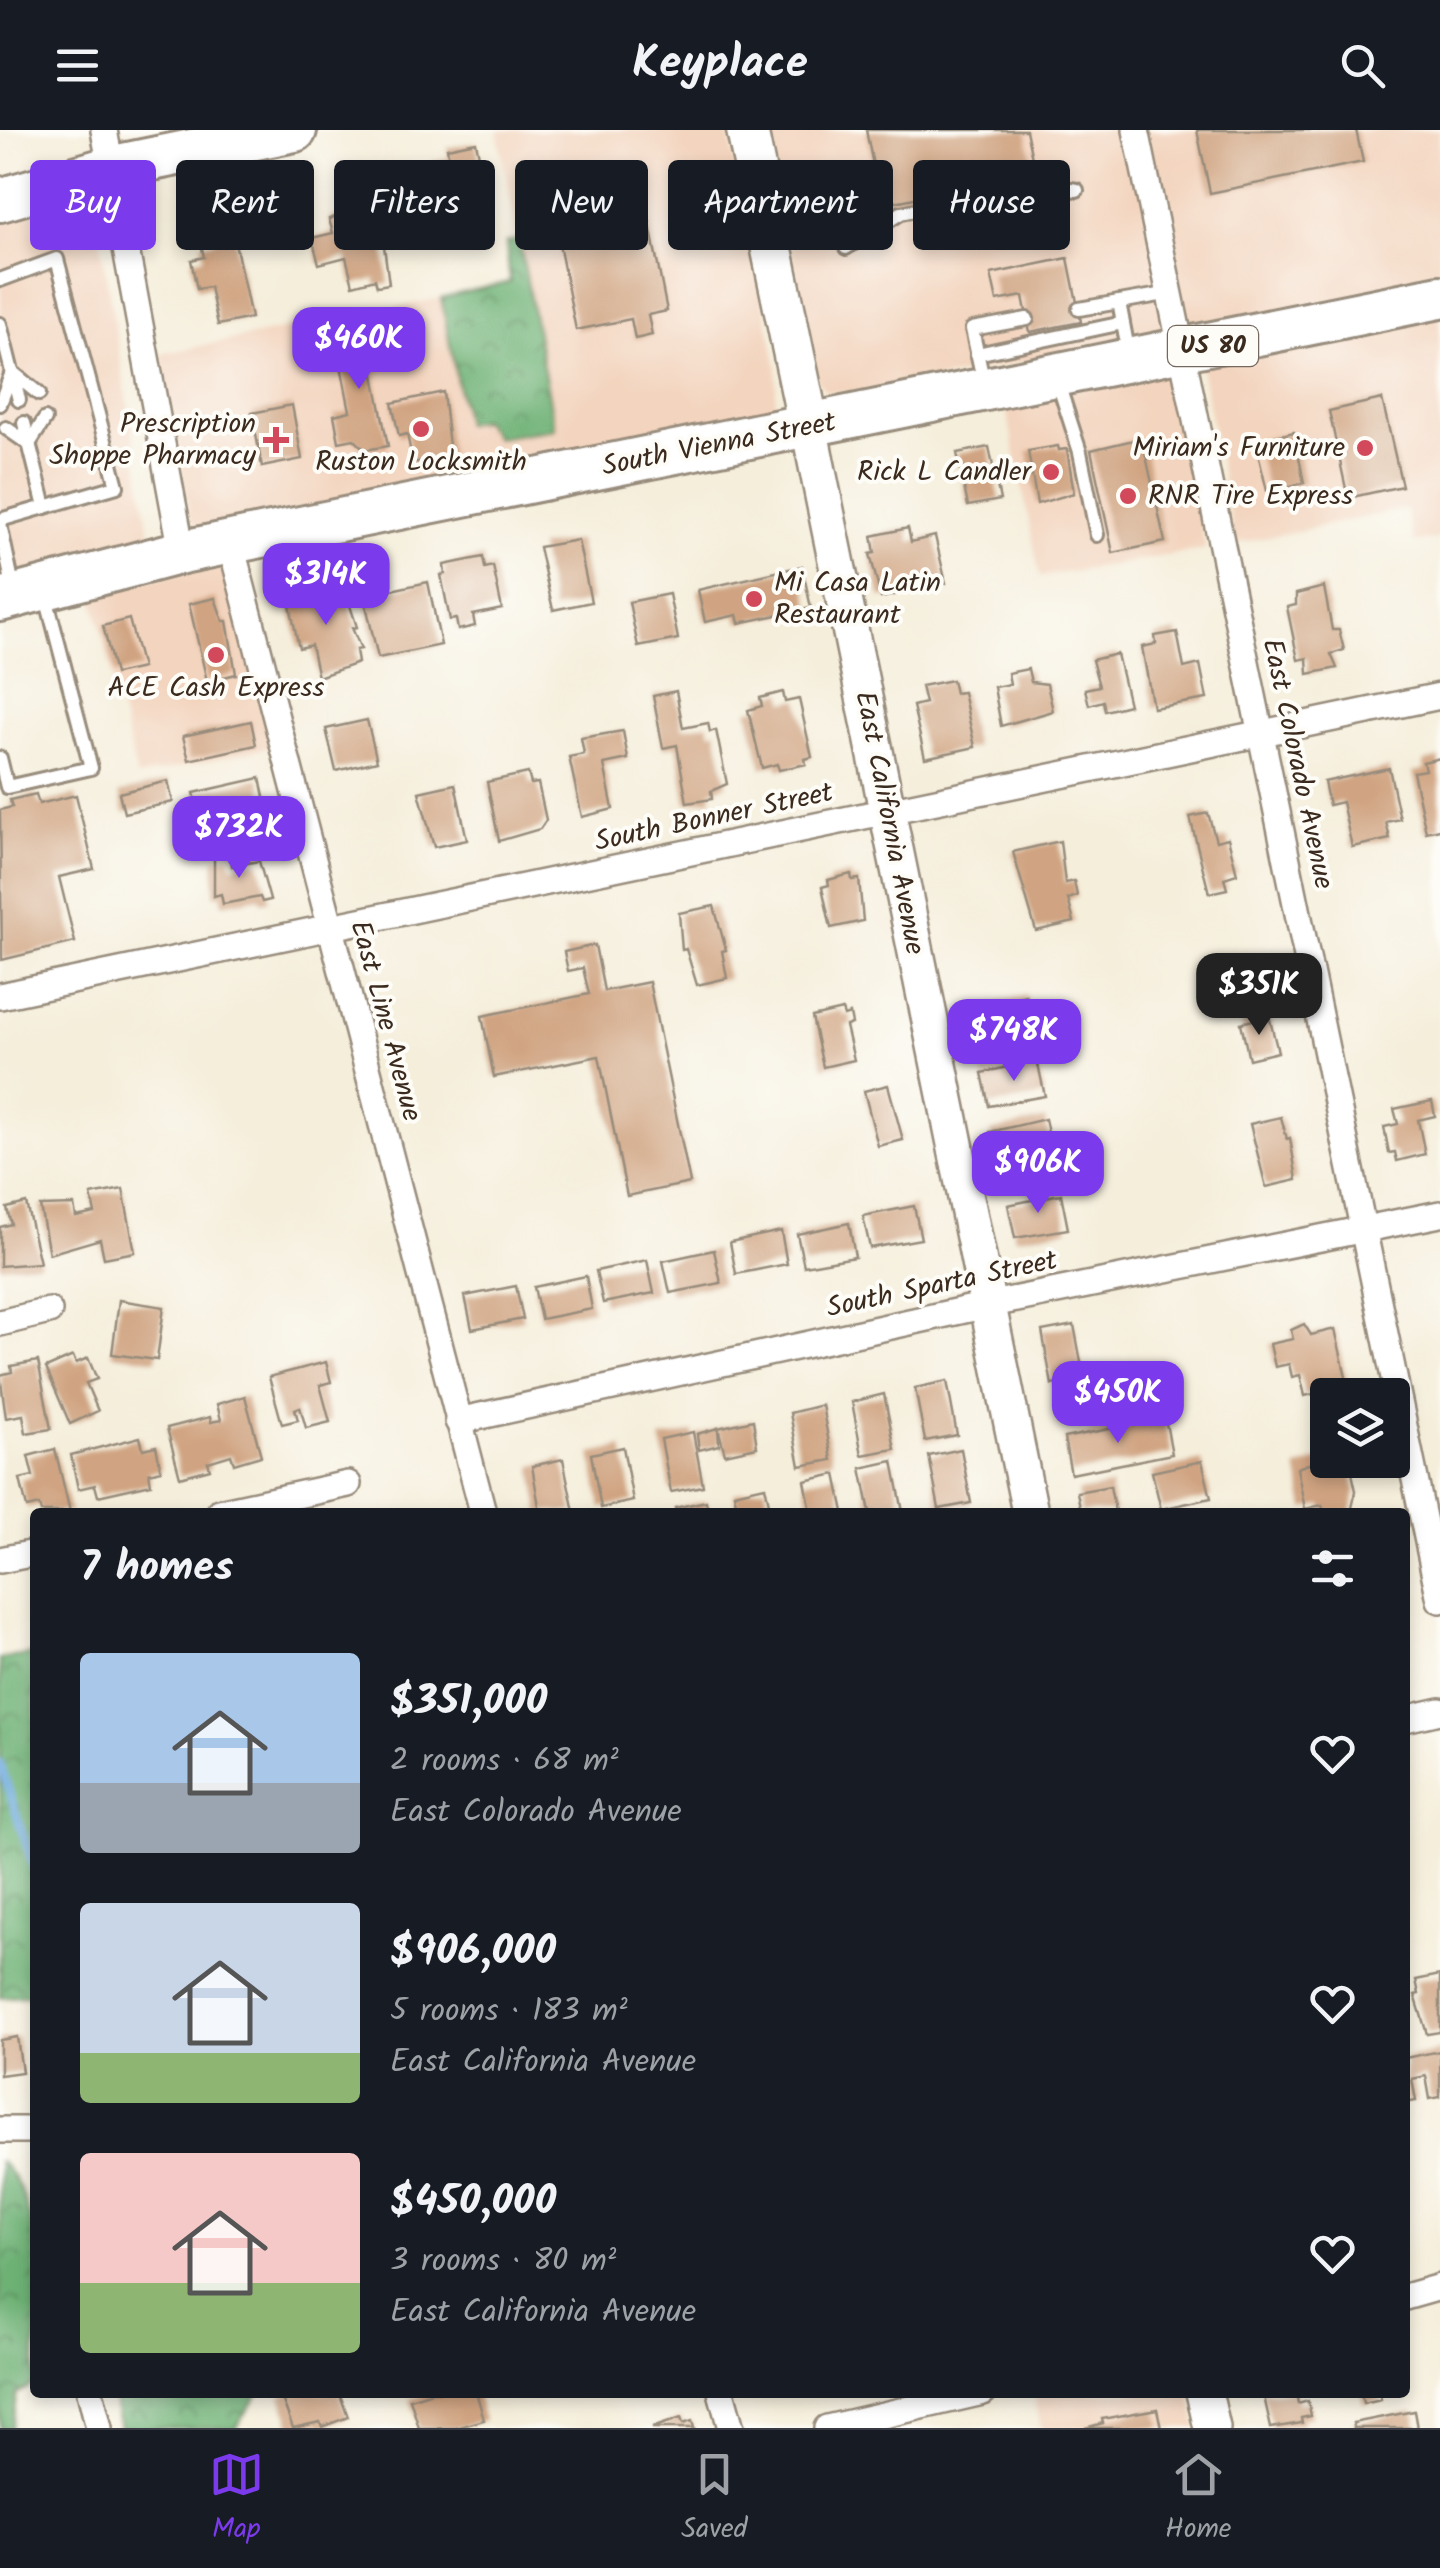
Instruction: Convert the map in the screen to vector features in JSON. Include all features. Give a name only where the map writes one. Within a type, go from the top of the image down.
[{"type":"highway","points":[[0,200],[109,148],[295,130]]},
{"type":"highway","name":"South Vienna Street","points":[[20,595],[182,552],[809,427],[982,372],[1056,377],[1127,342],[1183,352],[1440,298]]},
{"type":"main road","points":[[747,130],[809,427]]},
{"type":"main road","name":"East California Avenue","points":[[809,427],[1029,1508]]},
{"type":"main road","points":[[1205,2398],[1212,2428]]},
{"type":"street","name":"East Colorado Avenue","points":[[1136,130],[1440,1600]]},
{"type":"street","points":[[109,148],[182,552]]},
{"type":"street","name":"East Line Avenue","points":[[232,544],[482,1508]]},
{"type":"street","name":"South Bonner Street","points":[[0,996],[1440,696]]},
{"type":"street","name":"South Sparta Street","points":[[458,1421],[987,1305],[1440,1214]]},
{"type":"street","points":[[0,1323],[49,1311]]},
{"type":"street","points":[[237,1508],[348,1484]]},
{"type":"street","points":[[0,1560],[30,1553]]},
{"type":"street","points":[[1410,1717],[1440,1711]]},
{"type":"street","points":[[0,2130],[30,2130]]},
{"type":"street","points":[[1410,2295],[1440,2288]]},
{"type":"street","points":[[92,2398],[99,2428]]},
{"type":"street","points":[[723,2398],[731,2428]]},
{"type":"street","points":[[827,2428],[958,2398]]},
{"type":"lane","points":[[893,218],[901,213],[1039,184],[1078,190]]},
{"type":"lane","points":[[0,280],[57,259],[117,486],[0,522],[20,595],[91,768],[7,787],[0,758]]},
{"type":"lane","points":[[1079,309],[1170,293]]},
{"type":"lane","points":[[1028,319],[972,329],[982,372],[1127,342],[1119,302]]},
{"type":"lane","points":[[0,324],[19,400]]},
{"type":"lane","points":[[12,372],[39,394]]},
{"type":"lane","points":[[0,404],[12,372]]},
{"type":"lane","points":[[1056,377],[1080,452],[1097,535]]},
{"type":"lane","points":[[29,444],[46,419]]},
{"type":"lane","points":[[24,423],[45,507]]},
{"type":"lane","points":[[6,428],[29,444]]},
{"type":"shaded area","points":[[497,130],[728,130],[734,160],[668,160],[668,250],[753,250],[777,367],[775,410],[205,529],[196,525],[190,518],[161,354],[441,298],[465,424],[482,420],[555,429],[520,250],[648,250],[648,160],[515,160],[515,223]]},
{"type":"shaded area","points":[[768,130],[1440,130],[1440,538],[1414,543],[1406,509],[1235,544],[1193,326],[931,381],[856,392],[826,392],[817,381],[791,250],[893,250],[893,160],[774,160]]},
{"type":"shaded area","points":[[30,206],[30,250],[102,250],[153,550],[0,589],[0,215]]},
{"type":"shaded area","points":[[1158,373],[1173,384],[1206,549],[1040,577],[1005,403]]},
{"type":"shaded area","points":[[215,566],[226,570],[273,746],[137,777],[92,593]]},
{"type":"shaded area","points":[[1035,2398],[1191,2398],[1197,2428],[1041,2428]]},
{"type":"green space","points":[[515,240],[515,250],[521,250],[555,429],[496,438],[482,420],[465,424],[441,298],[510,282],[506,243]]},
{"type":"green space","points":[[30,1655],[30,1995],[0,1998],[0,1659]]},
{"type":"green space","points":[[0,2161],[16,2181],[30,2220],[30,2387],[17,2394],[11,2428],[0,2428]]},
{"type":"green space","points":[[113,2398],[256,2398],[235,2428],[120,2428]]},
{"type":"building","points":[[866,130],[1026,130],[1032,160],[913,160],[913,198],[893,202],[893,160],[872,160]]},
{"type":"building","points":[[1197,130],[1356,130],[1363,162],[1210,193]]},
{"type":"building","points":[[476,142],[480,160],[438,160],[449,158],[447,148]]},
{"type":"building","points":[[648,215],[667,311],[648,315],[652,335],[635,339],[631,319],[576,330],[560,250],[648,250]]},
{"type":"building","points":[[334,217],[334,250],[385,250],[389,284],[377,286],[375,279],[353,285],[346,257],[319,264],[314,238],[333,233],[329,219]]},
{"type":"building","points":[[202,250],[237,250],[251,318],[218,325],[210,287],[197,289],[191,260],[204,257]]},
{"type":"building","points":[[1068,258],[1081,322],[1030,332],[1023,296],[997,301],[991,274]]},
{"type":"building","points":[[364,324],[388,446],[365,450],[354,439],[339,442],[334,415],[350,411],[334,330]]},
{"type":"building","name":"Ruston Locksmith","points":[[443,392],[450,455],[413,463],[407,434],[399,436],[392,403]]},
{"type":"building","name":"Miriam's Furniture","points":[[1382,399],[1402,486],[1348,498],[1329,411]]},
{"type":"building","name":"Prescription Shoppe Pharmacy","points":[[292,405],[302,459],[262,467],[252,413]]},
{"type":"building","points":[[1294,432],[1304,483],[1267,491],[1255,441]]},
{"type":"building","name":"RNR Tire Express","points":[[1142,438],[1165,542],[1113,553],[1091,450]]},
{"type":"building","name":"Rick L Candler","points":[[1058,446],[1059,450],[1067,449],[1074,493],[1037,504],[1028,451]]},
{"type":"building","points":[[989,447],[1000,500],[968,506],[957,453]]},
{"type":"building","points":[[908,528],[911,542],[935,536],[946,583],[881,598],[870,554],[875,553],[872,536]]},
{"type":"building","points":[[578,540],[591,602],[553,610],[539,547]]},
{"type":"building","points":[[483,557],[485,568],[493,566],[502,609],[473,615],[475,626],[458,630],[456,619],[450,620],[441,575],[445,574],[444,565]]},
{"type":"building","name":"Mi Casa Latin Restaurant","points":[[802,566],[811,608],[739,623],[737,615],[705,622],[698,590]]},
{"type":"building","points":[[428,582],[441,645],[378,658],[364,596]]},
{"type":"building","points":[[343,584],[357,627],[352,628],[361,649],[356,650],[358,663],[318,677],[311,645],[299,648],[288,596]]},
{"type":"building","points":[[1324,587],[1332,630],[1339,630],[1344,650],[1331,654],[1337,668],[1308,674],[1307,658],[1298,660],[1287,607],[1296,605],[1296,594]]},
{"type":"building","points":[[669,594],[678,639],[638,647],[629,602]]},
{"type":"building","name":"ACE Cash Express","points":[[215,598],[223,621],[227,621],[236,674],[207,681],[189,604]]},
{"type":"building","points":[[129,619],[142,668],[115,674],[103,626]]},
{"type":"building","points":[[1177,632],[1184,668],[1200,664],[1207,699],[1153,708],[1142,647],[1156,644],[1155,636]]},
{"type":"building","points":[[1117,654],[1129,705],[1105,711],[1103,701],[1089,705],[1085,689],[1099,686],[1092,660]]},
{"type":"building","points":[[1028,669],[1031,682],[1047,684],[1053,711],[1001,726],[994,687],[1010,684],[1008,673]]},
{"type":"building","points":[[952,680],[955,693],[963,692],[975,747],[925,758],[913,706],[925,703],[921,686]]},
{"type":"building","points":[[676,691],[683,728],[708,723],[710,732],[716,730],[727,784],[711,791],[712,799],[687,803],[677,745],[663,748],[653,696]]},
{"type":"building","points":[[783,692],[785,702],[799,699],[812,757],[805,759],[806,764],[779,770],[777,764],[762,768],[748,710],[762,706],[760,698]]},
{"type":"building","points":[[367,720],[377,761],[336,771],[326,729]]},
{"type":"building","points":[[251,721],[256,745],[189,760],[183,736]]},
{"type":"building","points":[[623,731],[628,759],[604,764],[613,809],[582,817],[569,757],[584,754],[581,738]]},
{"type":"building","points":[[1440,758],[1440,829],[1426,832],[1413,772],[1425,770],[1423,762]]},
{"type":"building","points":[[1389,768],[1400,819],[1386,822],[1390,839],[1352,847],[1342,802],[1329,805],[1324,782]]},
{"type":"building","points":[[528,773],[531,784],[538,783],[546,820],[540,829],[499,841],[487,782]]},
{"type":"building","points":[[260,778],[267,811],[195,828],[191,810],[198,808],[194,793]]},
{"type":"building","points":[[168,781],[173,802],[124,813],[119,793]]},
{"type":"building","points":[[455,784],[467,840],[434,847],[419,792]]},
{"type":"building","points":[[36,794],[39,804],[76,795],[94,869],[59,877],[75,942],[2,960],[0,810],[12,807],[10,800]]},
{"type":"building","points":[[1208,813],[1216,841],[1228,838],[1237,874],[1224,878],[1227,889],[1209,893],[1190,817]]},
{"type":"building","points":[[1060,841],[1065,883],[1074,881],[1077,896],[1068,899],[1074,922],[1036,931],[1013,852]]},
{"type":"building","points":[[230,855],[232,866],[259,861],[270,900],[262,902],[260,897],[223,904],[221,894],[214,896],[214,858]]},
{"type":"building","points":[[851,874],[852,880],[859,879],[863,921],[831,928],[822,887],[829,885],[828,880]]},
{"type":"building","points":[[714,906],[726,950],[722,951],[727,978],[697,985],[686,949],[682,950],[679,913]]},
{"type":"building","points":[[595,945],[604,991],[649,982],[690,1183],[627,1196],[599,1056],[494,1077],[482,1016],[589,994],[583,968],[568,971],[564,952]]},
{"type":"building","points":[[1026,995],[1034,1030],[978,1040],[971,1008]]},
{"type":"building","points":[[842,1010],[844,1016],[850,1014],[852,1024],[846,1026],[854,1060],[823,1067],[812,1017]]},
{"type":"building","points":[[1269,1016],[1278,1052],[1249,1059],[1241,1023]]},
{"type":"building","points":[[1037,1060],[1045,1096],[989,1106],[982,1073]]},
{"type":"building","points":[[888,1085],[903,1140],[878,1146],[864,1091]]},
{"type":"building","points":[[1432,1101],[1435,1116],[1418,1120],[1425,1154],[1397,1161],[1395,1152],[1389,1153],[1384,1127],[1398,1124],[1394,1109]]},
{"type":"building","points":[[1281,1117],[1287,1139],[1290,1138],[1297,1180],[1266,1187],[1250,1124]]},
{"type":"building","points":[[1045,1119],[1053,1155],[998,1165],[990,1132]]},
{"type":"building","points":[[123,1189],[135,1252],[104,1258],[100,1239],[49,1254],[40,1206],[74,1205],[76,1217],[95,1213],[91,1195]]},
{"type":"building","points":[[1061,1194],[1068,1229],[1015,1238],[1008,1205]]},
{"type":"building","points":[[26,1203],[40,1263],[0,1266],[0,1227],[11,1224],[7,1208]]},
{"type":"building","points":[[914,1206],[921,1239],[870,1248],[863,1216]]},
{"type":"building","points":[[849,1223],[855,1257],[804,1266],[797,1234]]},
{"type":"building","points":[[781,1231],[787,1264],[736,1274],[730,1242]]},
{"type":"building","points":[[714,1250],[721,1283],[670,1293],[663,1261]]},
{"type":"building","points":[[647,1260],[654,1293],[603,1303],[596,1271]]},
{"type":"building","points":[[586,1276],[592,1309],[541,1319],[534,1287]]},
{"type":"building","points":[[516,1286],[523,1319],[472,1329],[465,1296]]},
{"type":"building","points":[[119,1300],[164,1307],[157,1360],[112,1354]]},
{"type":"building","points":[[1304,1324],[1311,1335],[1335,1329],[1346,1378],[1310,1378],[1310,1395],[1305,1396],[1300,1375],[1292,1377],[1289,1364],[1275,1367],[1270,1344],[1293,1339],[1291,1330]]},
{"type":"building","points":[[1074,1325],[1084,1378],[1052,1385],[1042,1331]]},
{"type":"building","points":[[73,1356],[76,1363],[88,1358],[97,1379],[86,1383],[98,1411],[70,1424],[46,1368]]},
{"type":"building","points":[[38,1361],[51,1429],[26,1433],[23,1415],[6,1418],[0,1375],[12,1372],[11,1366]]},
{"type":"building","points":[[326,1362],[331,1382],[320,1385],[330,1422],[306,1428],[300,1407],[295,1409],[298,1420],[282,1424],[269,1377]]},
{"type":"building","points":[[947,1381],[957,1435],[925,1441],[915,1388]]},
{"type":"building","points":[[884,1394],[895,1449],[862,1455],[852,1402]]},
{"type":"building","points":[[245,1396],[261,1456],[234,1464],[231,1455],[208,1462],[210,1469],[180,1477],[167,1428],[210,1417],[211,1422],[221,1420],[217,1404]]},
{"type":"building","points":[[822,1405],[832,1460],[800,1466],[790,1413]]},
{"type":"building","points":[[1165,1418],[1172,1454],[1071,1474],[1064,1438]]},
{"type":"building","points":[[753,1420],[757,1447],[725,1454],[718,1428]]},
{"type":"building","points":[[718,1428],[719,1445],[699,1450],[697,1434]]},
{"type":"building","points":[[693,1432],[703,1486],[671,1492],[661,1439]]},
{"type":"building","points":[[140,1437],[143,1449],[156,1446],[161,1470],[149,1473],[151,1484],[98,1496],[95,1485],[78,1489],[71,1455]]},
{"type":"building","points":[[623,1447],[633,1501],[601,1508],[591,1454]]},
{"type":"building","points":[[55,1449],[69,1508],[27,1508],[20,1479],[33,1476],[28,1456]]},
{"type":"building","points":[[961,1449],[971,1503],[939,1508],[929,1456]]},
{"type":"building","points":[[563,1459],[573,1508],[539,1508],[532,1466]]},
{"type":"building","points":[[893,1461],[902,1508],[869,1508],[861,1468]]},
{"type":"building","points":[[1202,1461],[1211,1498],[1161,1508],[1152,1472]]},
{"type":"building","points":[[1310,1463],[1310,1478],[1353,1478],[1356,1491],[1352,1508],[1322,1505],[1305,1508],[1297,1468]]},
{"type":"building","points":[[836,1474],[843,1508],[810,1508],[805,1481]]},
{"type":"building","points":[[765,1486],[770,1508],[737,1508],[734,1493]]},
{"type":"building","points":[[1110,1486],[1114,1508],[1080,1508],[1077,1492]]},
{"type":"building","points":[[706,1501],[708,1508],[675,1508]]},
{"type":"building","points":[[1440,1975],[1440,2032],[1427,2034],[1415,1995],[1419,1994],[1416,1980]]},
{"type":"building","points":[[17,2037],[22,2072],[0,2075],[0,2040]]},
{"type":"building","points":[[1440,2051],[1440,2097],[1430,2099],[1426,2076],[1412,2079],[1416,2101],[1410,2102],[1410,2057]]},
{"type":"building","points":[[282,2398],[341,2398],[348,2417],[322,2427],[320,2422],[293,2428]]},
{"type":"building","points":[[478,2398],[484,2420],[456,2428],[419,2428],[410,2399]]},
{"type":"building","points":[[1264,2398],[1297,2398],[1298,2404],[1308,2401],[1311,2416],[1301,2418],[1302,2423],[1271,2428]]},
{"type":"building","points":[[1362,2398],[1381,2398],[1381,2400],[1363,2404]]},
{"type":"building","points":[[1157,2409],[1161,2428],[1085,2428],[1103,2423],[1102,2419]]},
{"type":"building","points":[[1414,2411],[1417,2428],[1354,2428],[1353,2423]]},
{"type":"building","points":[[681,2418],[683,2424],[692,2421],[694,2428],[652,2428]]},
{"type":"waterway","points":[[0,1763],[30,1856]]},
{"type":"place","name":"Ruston Locksmith","points":[[421,429]]},
{"type":"place","name":"Prescription Shoppe Pharmacy","points":[[276,440]]},
{"type":"place","name":"Miriam's Furniture","points":[[1365,448]]},
{"type":"place","name":"Rick L Candler","points":[[1051,472]]},
{"type":"place","name":"RNR Tire Express","points":[[1128,496]]},
{"type":"place","name":"Mi Casa Latin Restaurant","points":[[754,599]]},
{"type":"place","name":"ACE Cash Express","points":[[216,655]]}]
